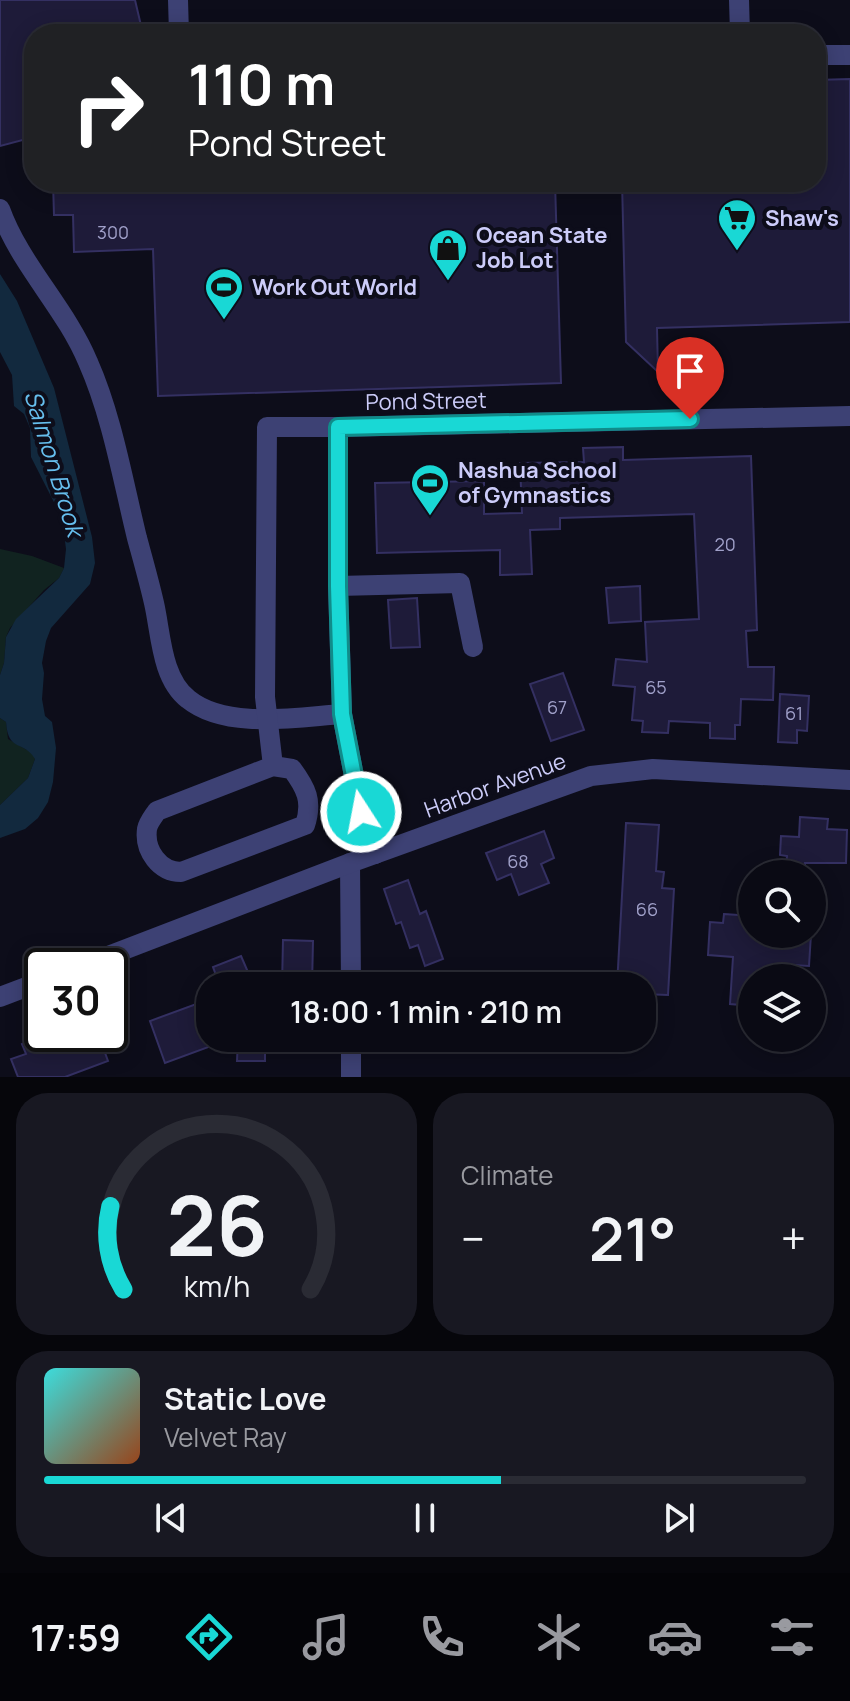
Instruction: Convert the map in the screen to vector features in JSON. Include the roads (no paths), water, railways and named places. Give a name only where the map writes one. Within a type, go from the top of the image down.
[{"type":"street","points":[[178,0],[179,24]]},
{"type":"street","points":[[739,0],[740,24]]},
{"type":"street","points":[[826,55],[850,55]]},
{"type":"street","points":[[0,209],[20,253],[60,309],[76,338],[99,390],[172,676],[188,700],[215,713],[266,720],[342,714]]},
{"type":"street","name":"Pond Street","points":[[375,854],[361,812],[342,714],[338,427],[850,416]]},
{"type":"street","points":[[273,766],[266,720],[267,427],[338,427]]},
{"type":"street","points":[[338,586],[460,583],[473,647]]},
{"type":"street","points":[[273,766],[292,769],[307,789],[310,811],[305,825],[181,872],[170,872],[157,862],[148,845],[147,827],[157,811],[273,766]]},
{"type":"street","name":"Harbor Avenue","points":[[128,948],[350,863],[581,779],[610,772],[653,769],[850,780]]},
{"type":"street","points":[[350,863],[351,972]]},
{"type":"street","points":[[0,997],[24,988]]},
{"type":"street","points":[[351,1052],[351,1077]]},
{"type":"water","name":"Salmon Brook","points":[[0,274],[17,301],[54,388],[92,537],[95,563],[90,584],[51,628],[46,641],[42,663],[42,699],[45,716],[52,722],[56,748],[48,802],[38,818],[25,829],[0,838],[0,805],[28,778],[35,759],[13,742],[6,722],[0,718],[0,675],[6,637],[16,619],[59,578],[64,568],[66,549],[62,518],[31,457],[30,428],[24,414],[14,406],[12,375],[0,352]]},
{"type":"place","name":"Shaw's","points":[[737,252]]},
{"type":"place","name":"Ocean State Job Lot","points":[[448,282]]},
{"type":"place","name":"Work Out World","points":[[224,321]]},
{"type":"place","name":"Nashua School of Gymnastics","points":[[430,517]]}]
